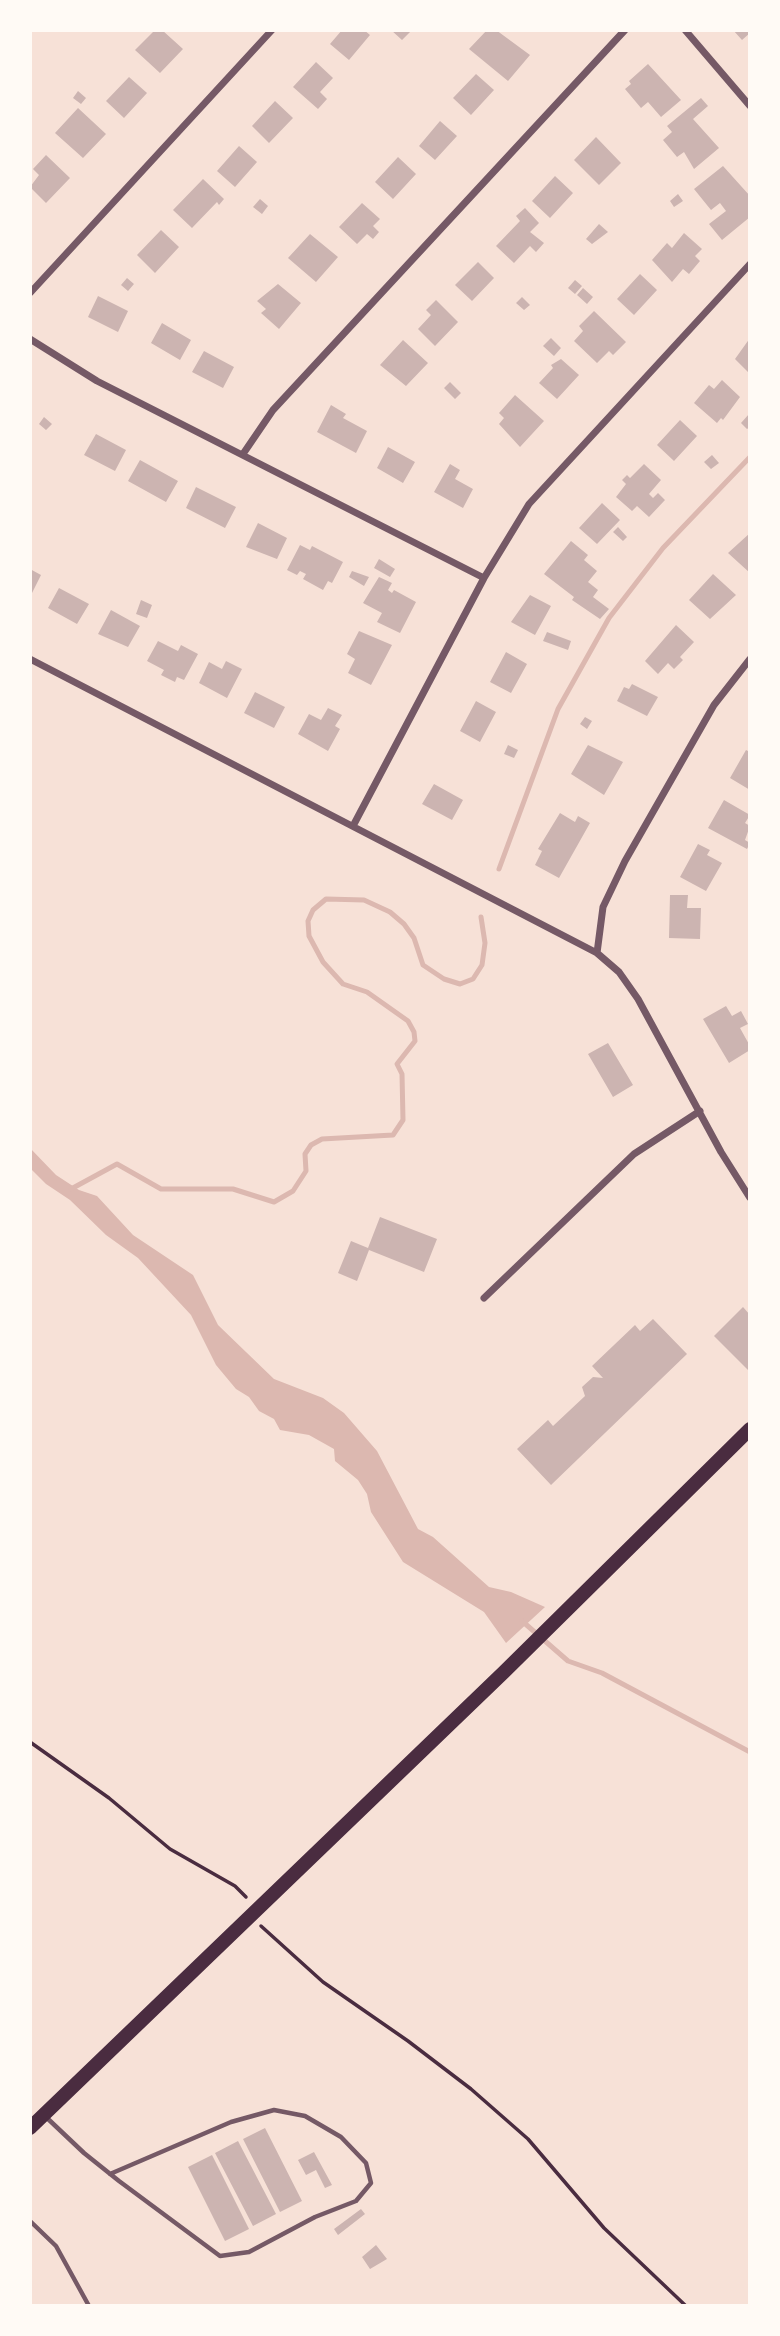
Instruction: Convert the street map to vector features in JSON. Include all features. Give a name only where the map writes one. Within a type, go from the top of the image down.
[{"type":"main road","points":[[30,2128],[569,1609],[750,1429]]},
{"type":"street","points":[[30,293],[272,30]]},
{"type":"street","points":[[243,454],[273,410],[625,30]]},
{"type":"street","points":[[685,30],[750,106]]},
{"type":"street","points":[[353,826],[484,578],[529,504],[750,264]]},
{"type":"street","points":[[30,339],[97,381],[484,578]]},
{"type":"street","points":[[30,659],[597,953],[619,972],[638,999],[750,1198]]},
{"type":"street","points":[[597,953],[603,907],[625,861],[714,705],[750,659]]},
{"type":"street","points":[[484,1298],[634,1154],[700,1111]]},
{"type":"lane","points":[[44,2115],[110,2174],[220,2256],[249,2252],[315,2217],[356,2201],[371,2183],[366,2163],[341,2137],[305,2116],[274,2110],[231,2122],[110,2174]]},
{"type":"lane","points":[[30,2221],[56,2246],[89,2306]]},
{"type":"path","points":[[30,1742],[109,1798],[170,1849],[244,1893]]},
{"type":"path","points":[[263,1930],[323,1982],[471,2089],[528,2139],[604,2228],[686,2306]]},
{"type":"shaded area","points":[[30,1148],[56,1175],[79,1190],[97,1196],[133,1235],[193,1275],[218,1325],[274,1379],[323,1398],[344,1413],[377,1451],[418,1529],[433,1537],[489,1587],[511,1592],[545,1607],[506,1643],[484,1612],[403,1562],[371,1512],[367,1494],[358,1480],[335,1461],[334,1449],[309,1435],[280,1430],[274,1419],[259,1411],[249,1397],[236,1389],[216,1365],[191,1315],[138,1258],[106,1235],[70,1200],[46,1184],[30,1168]]},
{"type":"building","points":[[155,30],[162,30],[183,49],[160,73],[135,50]]},
{"type":"building","points":[[342,30],[364,30],[370,35],[349,60],[330,44]]},
{"type":"building","points":[[391,30],[412,30],[402,40]]},
{"type":"building","points":[[487,30],[496,30],[530,55],[508,81],[469,49]]},
{"type":"building","points":[[733,30],[750,30],[750,33],[742,40]]},
{"type":"building","points":[[316,62],[333,78],[320,92],[327,99],[318,109],[293,87]]},
{"type":"building","points":[[648,64],[681,100],[661,117],[648,102],[641,108],[625,89],[631,84],[629,81]]},
{"type":"building","points":[[476,74],[494,90],[471,115],[453,98]]},
{"type":"building","points":[[129,77],[147,93],[124,118],[106,101]]},
{"type":"building","points":[[78,91],[86,98],[81,104],[73,98]]},
{"type":"building","points":[[701,98],[708,106],[693,119],[719,148],[694,169],[684,152],[677,157],[663,140],[672,132],[667,126]]},
{"type":"building","points":[[275,101],[293,118],[269,143],[252,126]]},
{"type":"building","points":[[78,108],[106,134],[83,158],[55,133]]},
{"type":"building","points":[[440,121],[457,136],[435,160],[419,146]]},
{"type":"building","points":[[596,137],[621,163],[599,185],[574,160]]},
{"type":"building","points":[[239,146],[257,162],[235,187],[217,171]]},
{"type":"building","points":[[46,155],[70,178],[46,203],[30,187],[39,175],[33,169]]},
{"type":"building","points":[[398,157],[416,174],[393,199],[375,182]]},
{"type":"building","points":[[723,166],[750,196],[750,217],[722,240],[709,224],[726,211],[720,203],[711,210],[694,189]]},
{"type":"building","points":[[555,176],[573,193],[550,218],[532,201]]},
{"type":"building","points":[[203,179],[224,199],[219,205],[217,202],[192,228],[173,210]]},
{"type":"building","points":[[678,194],[683,201],[674,207],[670,201]]},
{"type":"building","points":[[260,199],[268,206],[262,214],[253,207]]},
{"type":"building","points":[[362,203],[380,219],[373,226],[379,232],[373,239],[367,234],[357,244],[339,227]]},
{"type":"building","points":[[525,208],[539,223],[530,232],[544,243],[536,252],[530,246],[514,263],[496,246],[520,221],[516,216]]},
{"type":"building","points":[[599,224],[608,232],[592,244],[586,239]]},
{"type":"building","points":[[161,230],[179,247],[155,273],[137,255]]},
{"type":"building","points":[[684,233],[702,249],[695,256],[700,261],[689,274],[683,269],[672,282],[652,260],[667,243],[672,248]]},
{"type":"building","points":[[310,234],[338,257],[316,282],[288,258]]},
{"type":"building","points":[[478,262],[494,278],[472,301],[455,285]]},
{"type":"building","points":[[640,274],[657,290],[634,315],[617,299]]},
{"type":"building","points":[[127,278],[134,284],[128,291],[121,285]]},
{"type":"building","points":[[575,280],[582,286],[575,294],[568,288]]},
{"type":"building","points":[[278,284],[301,303],[279,329],[261,313],[266,309],[257,301]]},
{"type":"building","points":[[583,288],[593,297],[587,304],[577,295]]},
{"type":"building","points":[[98,296],[128,311],[118,332],[88,317]]},
{"type":"building","points":[[522,297],[530,305],[524,310],[516,303]]},
{"type":"building","points":[[436,300],[458,322],[435,346],[418,329],[431,315],[426,310]]},
{"type":"building","points":[[594,311],[626,342],[613,355],[609,351],[597,363],[574,341],[583,331],[579,326]]},
{"type":"building","points":[[162,323],[191,340],[180,360],[151,343]]},
{"type":"building","points":[[551,338],[561,348],[554,356],[543,346]]},
{"type":"building","points":[[750,338],[750,374],[735,359]]},
{"type":"building","points":[[403,340],[428,363],[406,386],[380,365]]},
{"type":"building","points":[[204,351],[234,367],[223,388],[192,372]]},
{"type":"building","points":[[561,359],[579,375],[557,399],[539,383],[553,368],[551,365]]},
{"type":"building","points":[[722,380],[740,397],[723,420],[721,418],[717,423],[694,403],[709,385],[714,389]]},
{"type":"building","points":[[450,382],[461,393],[455,399],[444,388]]},
{"type":"building","points":[[515,395],[544,421],[520,447],[499,424],[504,418],[499,413]]},
{"type":"building","points":[[331,405],[346,414],[343,418],[367,431],[356,453],[317,432]]},
{"type":"building","points":[[749,414],[750,427],[747,429],[741,423]]},
{"type":"building","points":[[44,417],[52,424],[46,430],[39,424]]},
{"type":"building","points":[[680,420],[697,436],[674,461],[657,445]]},
{"type":"building","points":[[96,434],[126,450],[115,471],[84,455]]},
{"type":"building","points":[[388,447],[415,462],[403,483],[377,468]]},
{"type":"building","points":[[712,455],[719,463],[711,469],[704,462]]},
{"type":"building","points":[[140,460],[178,481],[166,502],[128,481]]},
{"type":"building","points":[[450,464],[460,470],[455,479],[473,489],[463,508],[434,492]]},
{"type":"building","points":[[644,464],[661,480],[649,494],[653,498],[658,493],[665,500],[649,517],[637,506],[632,511],[616,497],[626,484],[622,480],[627,475],[630,478]]},
{"type":"building","points":[[196,487],[236,507],[225,528],[186,508]]},
{"type":"building","points":[[602,503],[620,520],[597,544],[579,528]]},
{"type":"building","points":[[258,523],[287,538],[277,559],[246,547]]},
{"type":"building","points":[[618,527],[627,537],[623,541],[613,532]]},
{"type":"building","points":[[750,533],[750,573],[728,553]]},
{"type":"building","points":[[571,541],[588,555],[584,560],[597,571],[588,582],[598,590],[593,597],[609,609],[600,619],[572,600],[574,597],[544,574]]},
{"type":"building","points":[[300,545],[310,550],[312,546],[343,562],[332,583],[328,581],[323,590],[303,579],[306,574],[300,571],[297,575],[287,570]]},
{"type":"building","points":[[379,559],[395,569],[390,577],[374,568]]},
{"type":"building","points":[[30,569],[41,575],[30,597]]},
{"type":"building","points":[[352,571],[369,577],[364,586],[349,577]]},
{"type":"building","points":[[713,574],[736,595],[710,619],[689,600]]},
{"type":"building","points":[[379,577],[392,583],[388,590],[392,593],[394,590],[416,602],[400,633],[377,622],[382,613],[363,603]]},
{"type":"building","points":[[59,588],[89,604],[77,624],[48,608]]},
{"type":"building","points":[[530,595],[551,606],[535,635],[511,622]]},
{"type":"building","points":[[141,600],[152,605],[147,618],[136,614]]},
{"type":"building","points":[[111,610],[140,626],[128,647],[98,634]]},
{"type":"building","points":[[676,625],[694,642],[680,657],[683,660],[674,669],[668,663],[658,674],[645,661]]},
{"type":"building","points":[[359,631],[392,645],[371,685],[348,673],[355,659],[347,654]]},
{"type":"building","points":[[547,632],[571,641],[568,650],[543,641]]},
{"type":"building","points":[[158,641],[178,651],[181,645],[198,654],[184,680],[177,677],[175,682],[161,675],[164,670],[147,661]]},
{"type":"building","points":[[506,652],[527,664],[511,693],[490,682]]},
{"type":"building","points":[[226,661],[242,669],[227,698],[199,683],[209,662],[222,669]]},
{"type":"building","points":[[632,684],[658,697],[647,716],[617,701],[624,687],[629,689]]},
{"type":"building","points":[[255,692],[285,707],[274,728],[244,713]]},
{"type":"building","points":[[476,701],[496,712],[480,742],[460,731]]},
{"type":"building","points":[[328,708],[342,715],[335,726],[340,729],[328,751],[298,734],[309,714],[321,720]]},
{"type":"building","points":[[585,717],[592,721],[587,729],[580,724]]},
{"type":"building","points":[[508,745],[518,750],[514,758],[504,754]]},
{"type":"building","points":[[588,745],[623,762],[604,795],[571,774]]},
{"type":"building","points":[[746,750],[750,752],[750,790],[730,778]]},
{"type":"building","points":[[434,784],[463,800],[452,820],[422,804]]},
{"type":"building","points":[[724,800],[750,815],[745,823],[750,826],[745,840],[750,843],[747,849],[708,828]]},
{"type":"building","points":[[560,813],[575,822],[578,816],[590,823],[559,878],[535,865],[542,851],[538,849]]},
{"type":"building","points":[[698,844],[710,850],[707,855],[722,863],[706,891],[680,877]]},
{"type":"building","points":[[670,895],[688,895],[687,908],[701,908],[700,939],[669,938]]},
{"type":"building","points":[[726,1006],[732,1016],[741,1011],[748,1024],[740,1028],[750,1046],[750,1050],[729,1063],[703,1019]]},
{"type":"building","points":[[608,1043],[633,1085],[613,1097],[588,1054]]},
{"type":"building","points":[[380,1217],[437,1239],[424,1272],[369,1250],[357,1281],[338,1273],[351,1241],[368,1248]]},
{"type":"building","points":[[743,1307],[750,1315],[748,1370],[714,1336]]},
{"type":"building","points":[[653,1319],[687,1354],[551,1485],[517,1449],[548,1420],[553,1426],[585,1396],[582,1387],[593,1377],[603,1378],[592,1366],[635,1325],[640,1331]]},
{"type":"building","points":[[265,2128],[302,2201],[280,2212],[243,2139]]},
{"type":"building","points":[[238,2141],[276,2214],[253,2226],[215,2153]]},
{"type":"building","points":[[314,2152],[332,2185],[325,2188],[316,2170],[306,2175],[298,2160]]},
{"type":"building","points":[[212,2155],[249,2229],[225,2241],[188,2167]]},
{"type":"building","points":[[361,2209],[365,2214],[338,2235],[334,2229]]},
{"type":"building","points":[[376,2245],[387,2259],[370,2269],[362,2257]]},
{"type":"waterway","points":[[499,869],[558,709],[609,618],[663,548],[750,457]]},
{"type":"waterway","points":[[71,1189],[117,1164],[161,1189],[233,1189],[274,1202],[293,1191],[306,1171],[305,1154],[311,1145],[322,1139],[393,1135],[403,1120],[402,1074],[397,1064],[415,1041],[414,1032],[408,1021],[367,992],[343,984],[323,962],[309,936],[308,921],[313,910],[326,899],[364,900],[390,912],[404,924],[414,938],[423,965],[444,979],[460,984],[473,979],[482,965],[485,943],[481,917]]},
{"type":"waterway","points":[[522,1621],[568,1661],[602,1673],[750,1752]]}]
